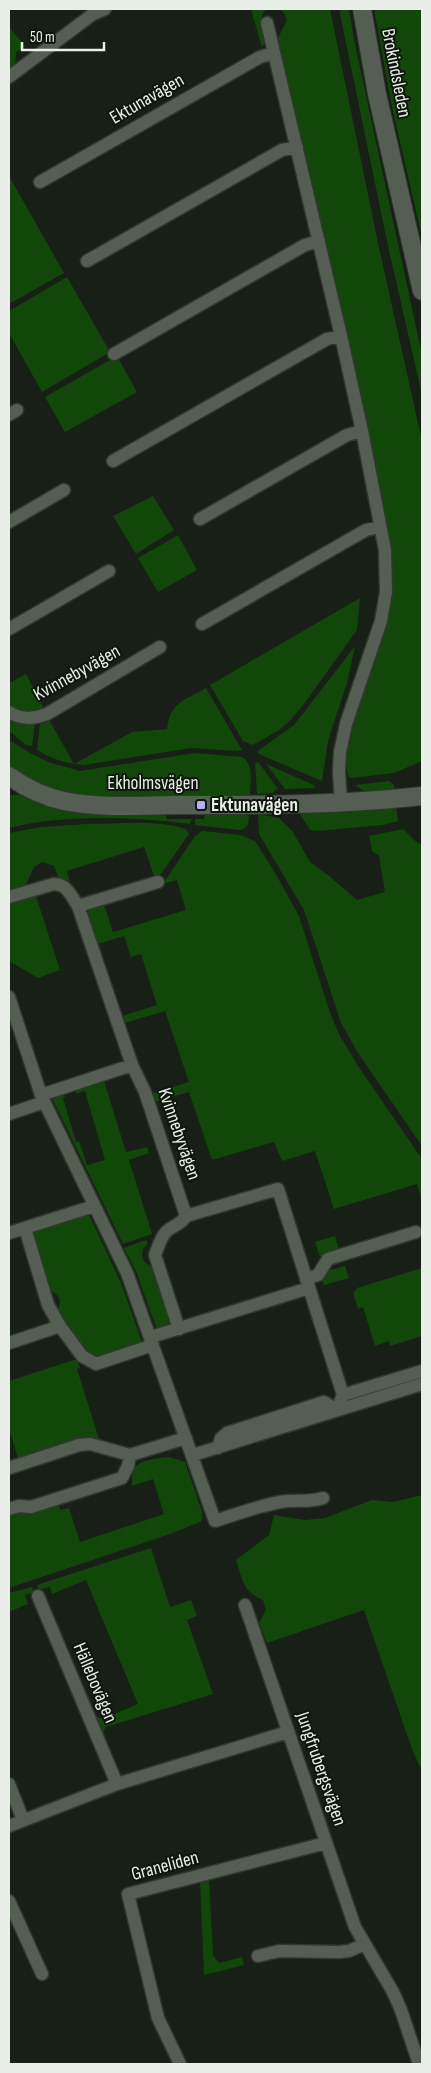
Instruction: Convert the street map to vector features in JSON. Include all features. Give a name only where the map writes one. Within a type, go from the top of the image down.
[{"type":"street","points":[[9,78],[94,14],[105,9]]},
{"type":"street","name":"Brokindsleden","points":[[362,9],[377,94],[422,291]]},
{"type":"street","points":[[267,23],[362,431],[386,563],[386,592],[381,621],[343,736],[339,761],[341,803]]},
{"type":"street","name":"Ektunavägen","points":[[40,182],[260,57],[274,53]]},
{"type":"street","points":[[87,261],[282,150],[297,147]]},
{"type":"street","points":[[114,354],[305,244],[319,241]]},
{"type":"street","points":[[113,461],[327,339],[341,336]]},
{"type":"street","points":[[200,519],[347,435],[362,431]]},
{"type":"street","points":[[9,522],[64,490]]},
{"type":"street","points":[[202,624],[366,530],[380,527]]},
{"type":"street","points":[[9,629],[109,571]]},
{"type":"street","name":"Kvinnebyvägen","points":[[9,712],[28,718],[47,714],[160,647]]},
{"type":"street","name":"Ekholmsvägen","points":[[9,776],[20,784],[50,797],[84,804],[341,803],[422,796]]},
{"type":"street","points":[[78,906],[158,882]]},
{"type":"street","name":"Kvinnebyvägen","points":[[9,897],[47,885],[60,884],[66,888],[78,906],[132,1065],[146,1092],[186,1216]]},
{"type":"street","points":[[9,997],[42,1098],[127,1273],[216,1521],[279,1502],[294,1500],[310,1501],[323,1498]]},
{"type":"street","points":[[9,1114],[42,1098],[132,1065]]},
{"type":"street","points":[[179,1329],[155,1255],[163,1235],[168,1230],[182,1223],[186,1216],[278,1189],[343,1395],[337,1410]]},
{"type":"street","points":[[9,1233],[94,1206]]},
{"type":"street","points":[[25,1228],[48,1305],[60,1326],[82,1356],[96,1364],[179,1329],[308,1283],[318,1275],[328,1259],[416,1232]]},
{"type":"street","points":[[9,1343],[60,1326]]},
{"type":"street","points":[[343,1395],[422,1371]]},
{"type":"street","points":[[192,1456],[422,1384]]},
{"type":"street","points":[[9,1468],[79,1445],[90,1444],[130,1455],[186,1438]]},
{"type":"street","points":[[9,1510],[18,1506],[31,1507],[122,1478],[128,1466],[130,1455]]},
{"type":"street","name":"Hällebovägen","points":[[38,1596],[117,1784]]},
{"type":"street","name":"Jungfrubergsvägen","points":[[244,1605],[355,1927],[401,2010],[420,2064]]},
{"type":"street","points":[[9,1826],[117,1784],[288,1732]]},
{"type":"street","points":[[9,1784],[23,1820]]},
{"type":"street","name":"Graneliden","points":[[180,2064],[158,2018],[128,1894],[326,1843]]},
{"type":"street","points":[[9,1901],[42,1974]]},
{"type":"street","points":[[258,1956],[278,1951],[349,1951],[365,1944]]},
{"type":"green space","points":[[251,9],[267,9],[262,18],[265,38],[262,48]]},
{"type":"green space","points":[[280,9],[330,9],[379,248],[422,441],[422,761],[394,773],[352,778],[349,777],[347,765],[352,725],[390,608],[392,590],[390,549],[359,392],[277,40],[287,20]]},
{"type":"green space","points":[[339,9],[349,9],[354,40],[422,355],[422,395],[388,246]]},
{"type":"green space","points":[[374,9],[422,9],[422,237],[392,107]]},
{"type":"green space","points":[[9,27],[25,46],[16,52],[15,67],[9,72]]},
{"type":"green space","points":[[9,176],[64,273],[9,304]]},
{"type":"green space","points":[[67,277],[110,352],[42,392],[9,333],[9,311]]},
{"type":"green space","points":[[117,356],[137,392],[65,432],[45,397]]},
{"type":"green space","points":[[153,496],[174,530],[136,554],[113,516]]},
{"type":"green space","points":[[178,535],[197,570],[158,592],[138,558]]},
{"type":"green space","points":[[360,598],[357,630],[304,704],[290,721],[279,730],[253,745],[243,741],[210,685]]},
{"type":"green space","points":[[355,646],[347,683],[328,741],[322,781],[259,754],[257,752],[259,750],[294,725]]},
{"type":"green space","points":[[26,674],[45,710],[25,713],[9,706],[9,683]]},
{"type":"green space","points":[[206,688],[242,750],[191,748],[84,765],[74,764],[132,732],[167,729],[175,707],[185,699]]},
{"type":"green space","points":[[9,717],[35,723],[32,746],[26,745],[9,731]]},
{"type":"green space","points":[[48,718],[74,764],[37,750],[40,722]]},
{"type":"green space","points":[[9,740],[51,763],[80,771],[195,753],[242,757],[246,760],[250,769],[250,795],[129,798],[81,796],[48,790],[19,774],[9,766]]},
{"type":"green space","points":[[255,762],[259,763],[278,789],[273,793],[257,794]]},
{"type":"green space","points":[[266,764],[314,785],[315,788],[285,789]]},
{"type":"green space","points":[[389,781],[394,785],[395,791],[367,793],[355,785]]},
{"type":"green space","points":[[9,795],[21,795],[42,803],[166,815],[167,819],[192,819],[190,824],[122,818],[53,820],[9,828]]},
{"type":"green space","points":[[396,806],[398,821],[383,825],[317,831],[310,830],[298,811]]},
{"type":"green space","points":[[249,813],[248,824],[240,830],[195,825],[195,819],[204,819],[205,814]]},
{"type":"green space","points":[[258,814],[279,818],[293,832],[310,862],[357,900],[385,892],[379,856],[372,851],[369,836],[403,829],[422,845],[422,1146],[358,1053],[341,1023],[304,910],[259,834]]},
{"type":"green space","points":[[86,824],[162,824],[186,829],[189,834],[161,874],[155,879],[144,847],[67,871],[72,889],[58,877],[54,866],[42,862],[34,867],[25,887],[9,892],[9,833],[41,827]]},
{"type":"green space","points":[[202,831],[240,835],[255,841],[274,871],[299,916],[330,1013],[340,1036],[358,1066],[422,1159],[422,1200],[417,1184],[334,1209],[315,1151],[282,1161],[274,1142],[212,1160],[189,1092],[154,1102],[150,1094],[189,1082],[165,1011],[121,1024],[119,1017],[157,1005],[141,954],[131,957],[124,936],[95,945],[85,915],[90,907],[103,902],[113,932],[186,910],[177,880],[163,884],[194,837]]},
{"type":"green space","points":[[35,893],[60,970],[38,978],[9,961],[9,901]]},
{"type":"green space","points":[[103,1078],[126,1152],[147,1147],[149,1153],[129,1160],[152,1234],[123,1244],[52,1098],[62,1093],[65,1097],[63,1098],[76,1142],[79,1141],[87,1165],[105,1160],[85,1091],[76,1094],[75,1089]]},
{"type":"green space","points":[[84,1214],[89,1215],[121,1283],[143,1345],[98,1359],[88,1356],[58,1313],[60,1301],[58,1296],[47,1287],[33,1236],[37,1228]]},
{"type":"green space","points":[[335,1236],[339,1251],[320,1257],[315,1242]]},
{"type":"green space","points":[[146,1240],[148,1243],[143,1249],[142,1256],[144,1261],[155,1270],[172,1319],[171,1325],[159,1328],[156,1327],[136,1271],[124,1248]]},
{"type":"green space","points":[[345,1266],[349,1278],[324,1285],[320,1273]]},
{"type":"green space","points":[[422,1268],[422,1336],[390,1346],[389,1341],[375,1346],[363,1307],[358,1309],[353,1293],[357,1288]]},
{"type":"green space","points":[[77,1359],[80,1368],[77,1369],[99,1439],[92,1439],[18,1458],[9,1429],[9,1381]]},
{"type":"green space","points":[[169,1457],[185,1462],[202,1512],[202,1521],[170,1534],[9,1588],[9,1514],[58,1502],[60,1510],[69,1508],[80,1542],[164,1514],[153,1479],[132,1486],[132,1475],[134,1469],[140,1463]]},
{"type":"green space","points":[[422,1496],[422,1771],[412,1749],[364,1610],[267,1643],[259,1623],[266,1610],[263,1600],[247,1589],[236,1560],[269,1535],[274,1515],[305,1520],[325,1518],[372,1500],[393,1502]]},
{"type":"green space","points":[[151,1548],[170,1607],[191,1600],[197,1616],[187,1620],[213,1694],[106,1727],[102,1735],[94,1716],[103,1719],[138,1704],[86,1580],[52,1594],[50,1587],[39,1590],[37,1585]]},
{"type":"green space","points":[[32,1587],[34,1592],[25,1595],[28,1604],[9,1612],[9,1593]]},
{"type":"green space","points":[[209,1879],[213,1956],[219,1963],[242,1957],[244,1965],[204,1975],[200,1881]]},
{"type":"place","name":"Ektunavägen","points":[[201,805]]}]
